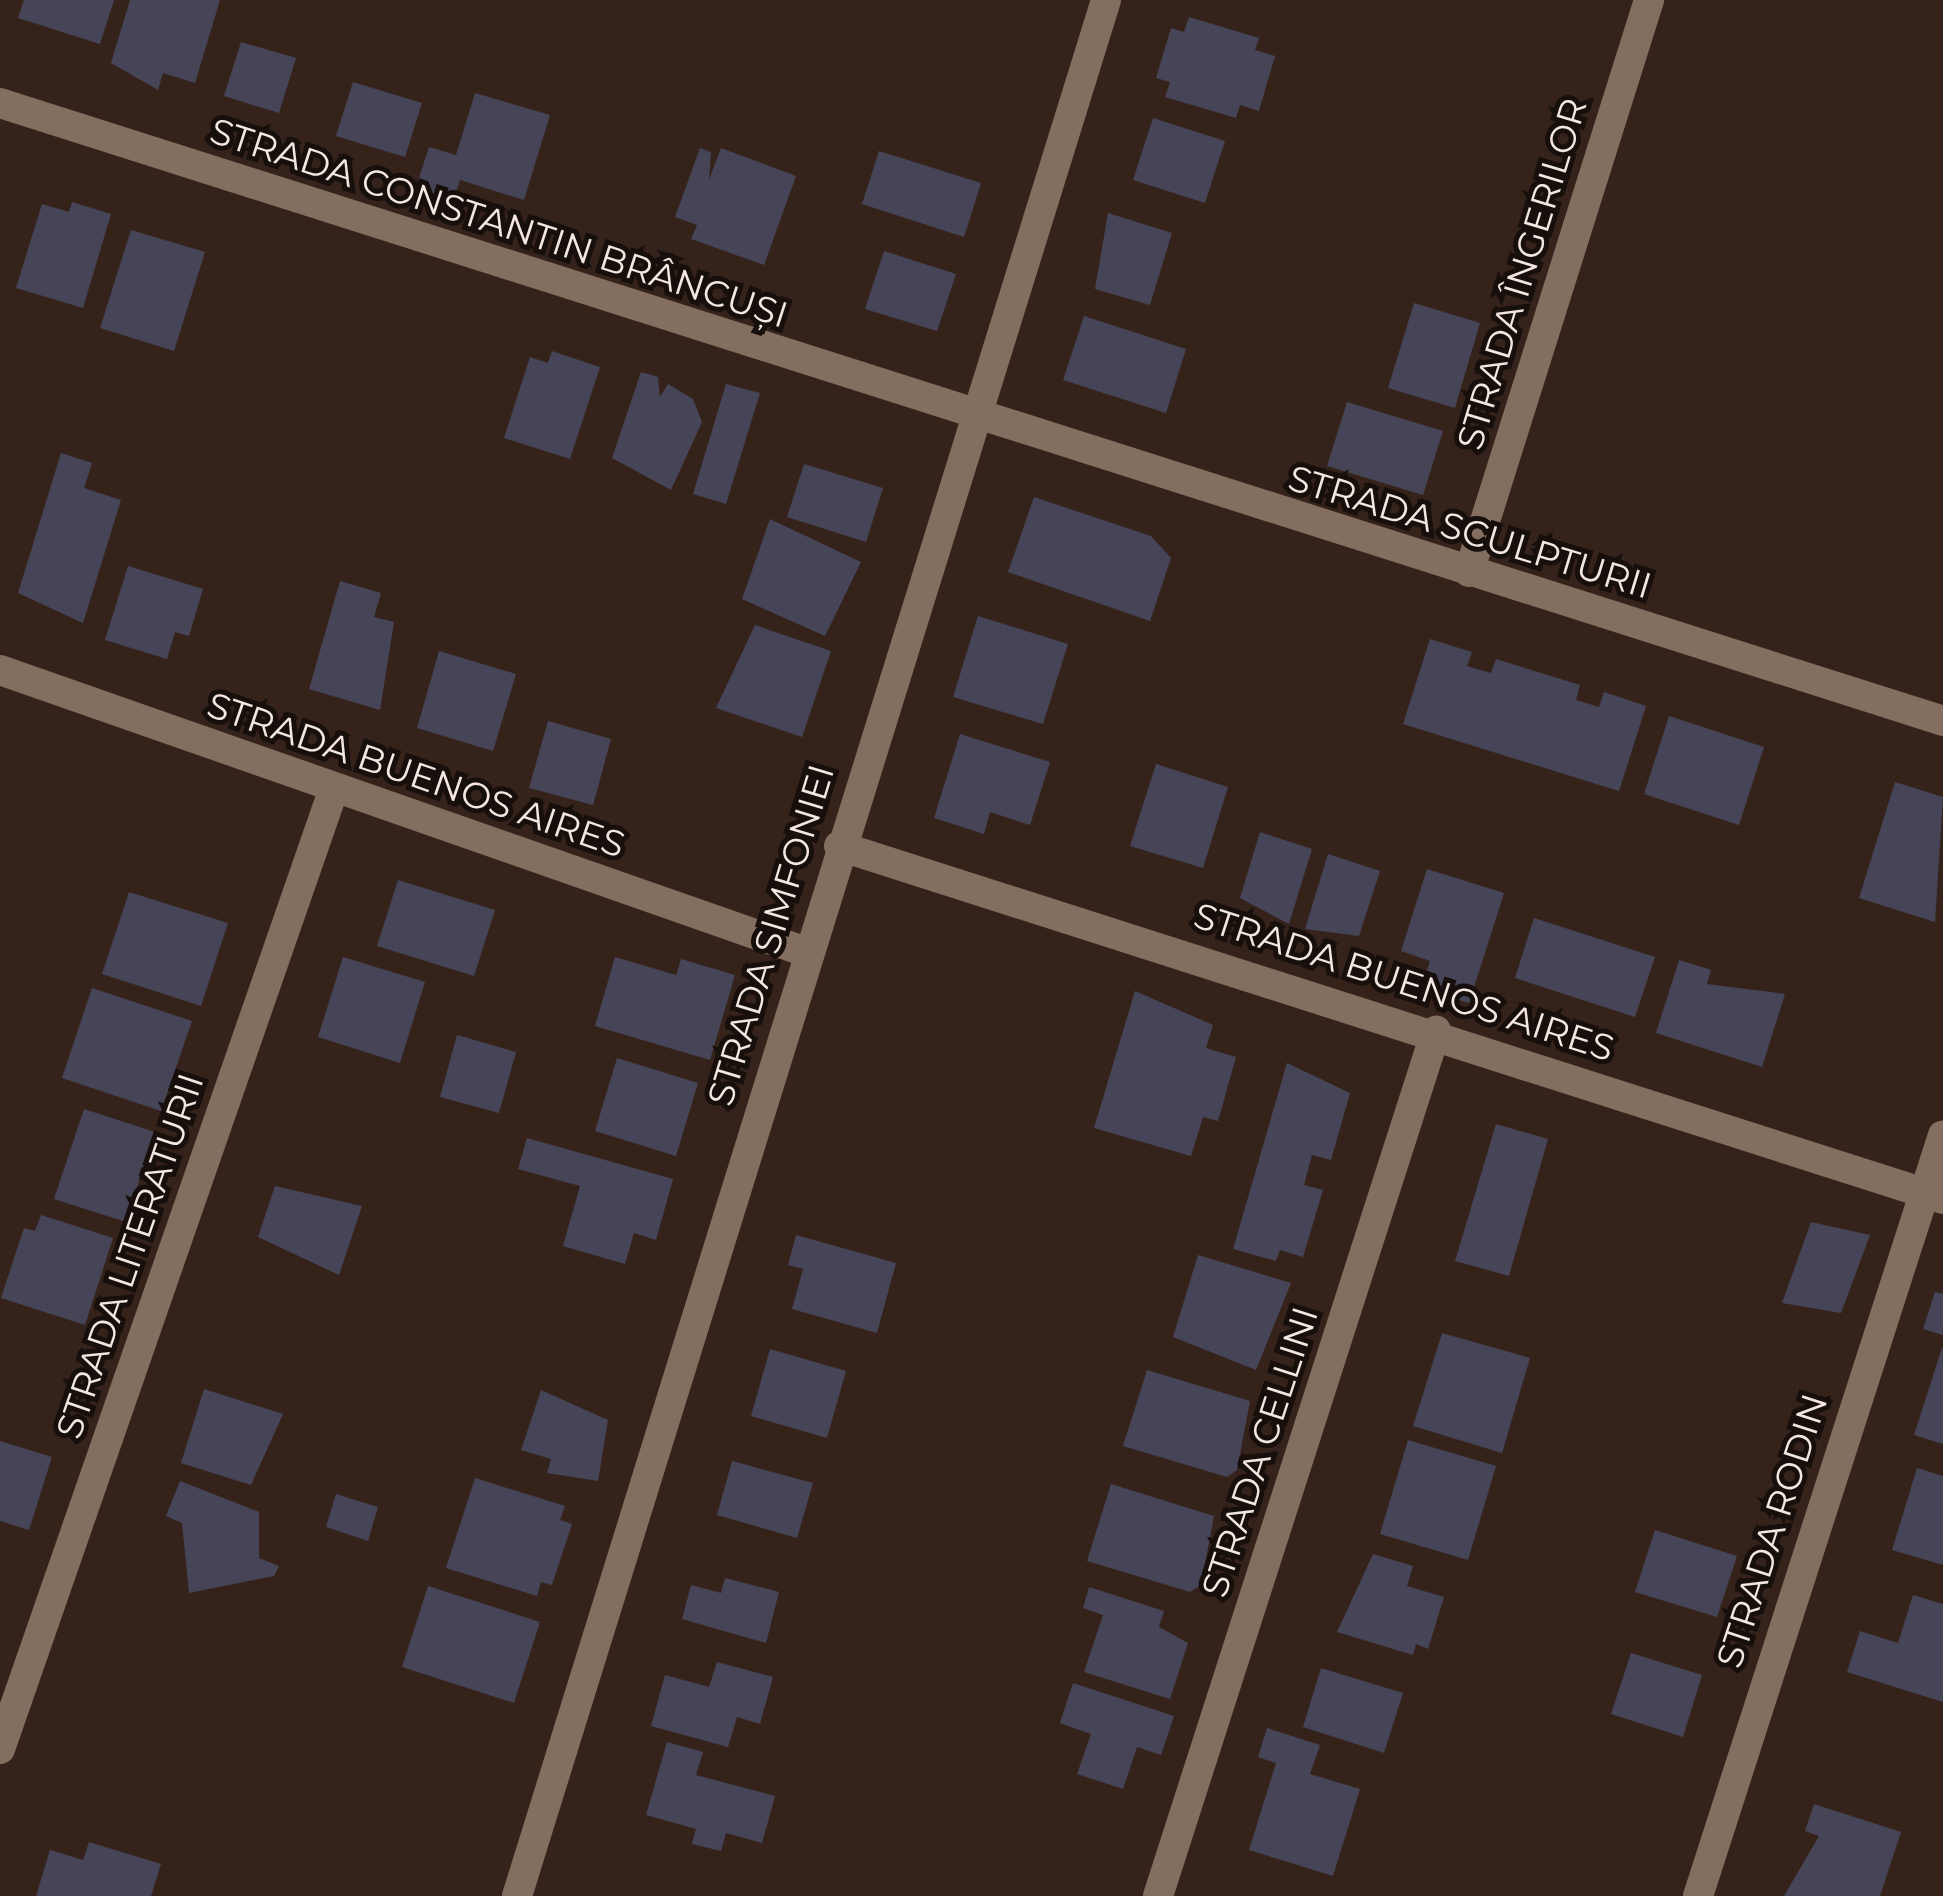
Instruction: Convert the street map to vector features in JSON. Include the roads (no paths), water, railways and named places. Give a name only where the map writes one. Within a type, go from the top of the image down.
[{"type":"street","name":"STRADA SIMFONIEI","points":[[517,1896],[806,952],[1106,0]]},
{"type":"street","name":"STRADA ÎNGERILOR","points":[[1469,572],[1649,0]]},
{"type":"street","name":"STRADA CONSTANTIN BRÂNCUȘI","points":[[0,103],[974,418]]},
{"type":"street","name":"STRADA SCULPTURII","points":[[974,418],[1943,722]]},
{"type":"street","name":"STRADA BUENOS AIRES","points":[[0,670],[806,952]]},
{"type":"street","name":"STRADA LITERATURII","points":[[0,1749],[334,788]]},
{"type":"street","name":"STRADA BUENOS AIRES","points":[[839,846],[1436,1031],[1934,1196]]},
{"type":"street","name":"STRADA CELLINI","points":[[1158,1896],[1436,1031]]},
{"type":"street","points":[[1934,1196],[1943,1135]]},
{"type":"street","name":"STRADA RODIN","points":[[1698,1896],[1934,1196]]}]
